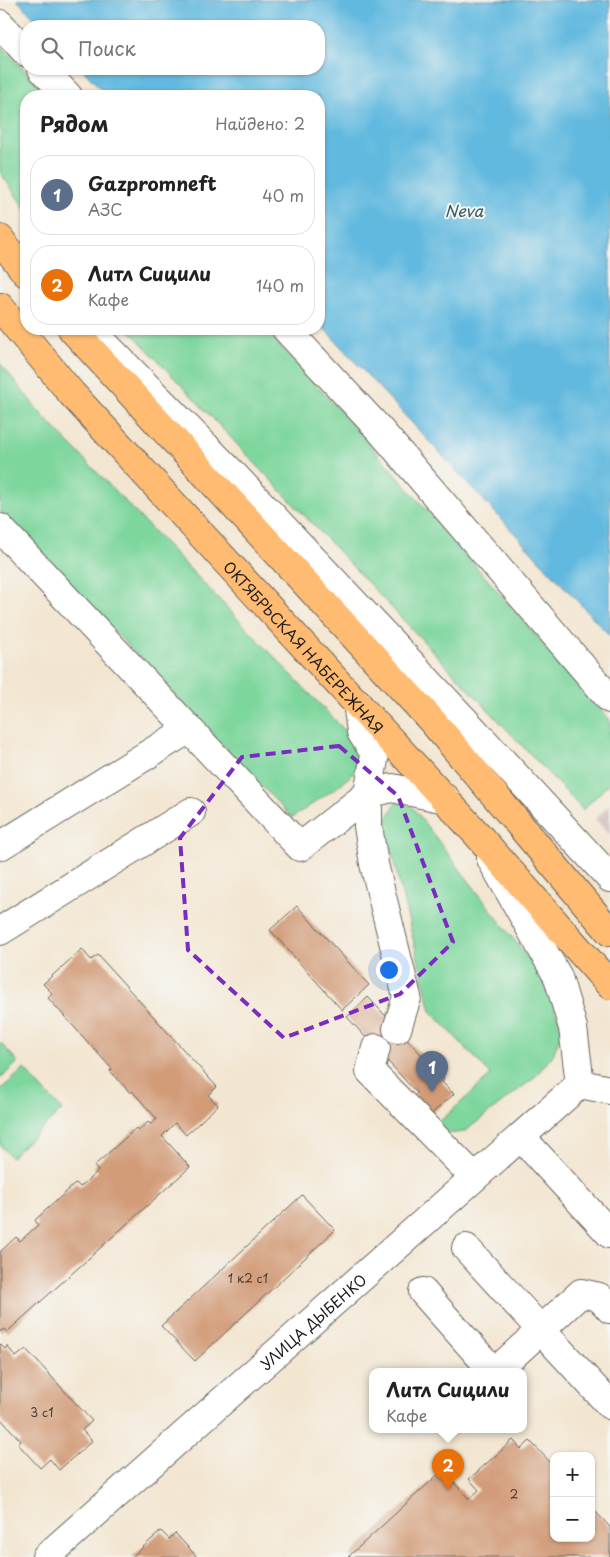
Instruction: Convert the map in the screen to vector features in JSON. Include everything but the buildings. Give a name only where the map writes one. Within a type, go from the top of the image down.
[{"type":"main road","name":"ОКТЯБРЬСКАЯ НАБЕРЕЖНАЯ","points":[[0,307],[20,331]]},
{"type":"main road","name":"ОКТЯБРЬСКАЯ НАБЕРЕЖНАЯ","points":[[23,335],[72,394],[357,702],[610,985]]},
{"type":"main road","points":[[78,335],[433,722],[610,932]]},
{"type":"street","points":[[0,24],[20,46]]},
{"type":"street","points":[[48,75],[62,90]]},
{"type":"street","points":[[96,335],[240,482],[465,720],[610,878]]},
{"type":"street","points":[[292,335],[380,429],[610,699]]},
{"type":"street","points":[[0,528],[300,847],[368,794],[392,788],[446,800]]},
{"type":"street","points":[[357,702],[361,732],[374,754],[368,794],[368,826],[374,864],[407,997],[397,1029]]},
{"type":"street","points":[[0,846],[189,729]]},
{"type":"street","points":[[0,931],[191,812]]},
{"type":"street","points":[[476,833],[558,977],[573,1028],[580,1084],[610,1090]]},
{"type":"street","points":[[376,1048],[370,1070],[474,1177]]},
{"type":"street","name":"УЛИЦА ДЫБЕНКО","points":[[46,1557],[580,1084]]},
{"type":"street","points":[[521,1137],[610,1234]]},
{"type":"street","points":[[466,1248],[610,1405]]},
{"type":"street","points":[[423,1292],[491,1368]]},
{"type":"street","points":[[497,1368],[581,1293],[599,1297],[610,1309]]},
{"type":"highlighted area","points":[[339,746],[398,796],[453,942],[400,994],[284,1038],[188,950],[180,838],[242,757]]},
{"type":"shaded area","points":[[610,805],[610,835],[595,819]]},
{"type":"green space","points":[[0,44],[20,66],[20,75],[29,75],[42,90],[20,90],[20,201],[0,172]]},
{"type":"green space","points":[[134,335],[270,335],[341,412],[610,720],[610,782],[583,810]]},
{"type":"green space","points":[[0,363],[42,415],[357,743],[367,762],[336,788],[292,818],[0,511]]},
{"type":"green space","points":[[400,796],[413,808],[544,979],[562,1030],[553,1055],[534,1078],[464,1132],[449,1132],[436,1125],[491,1075],[431,1011],[387,834],[386,820]]},
{"type":"green space","points":[[0,1042],[18,1062],[0,1079]]},
{"type":"green space","points":[[24,1069],[62,1110],[11,1157],[0,1145],[0,1090]]},
{"type":"water","name":"Neva","points":[[17,0],[610,0],[610,636],[325,329],[325,90],[101,90],[88,75],[325,75],[325,20],[36,20]]},
{"type":"place","name":"Gazpromneft","points":[[432,1092]]},
{"type":"place","name":"Литл Сицили","points":[[448,1490]]}]
